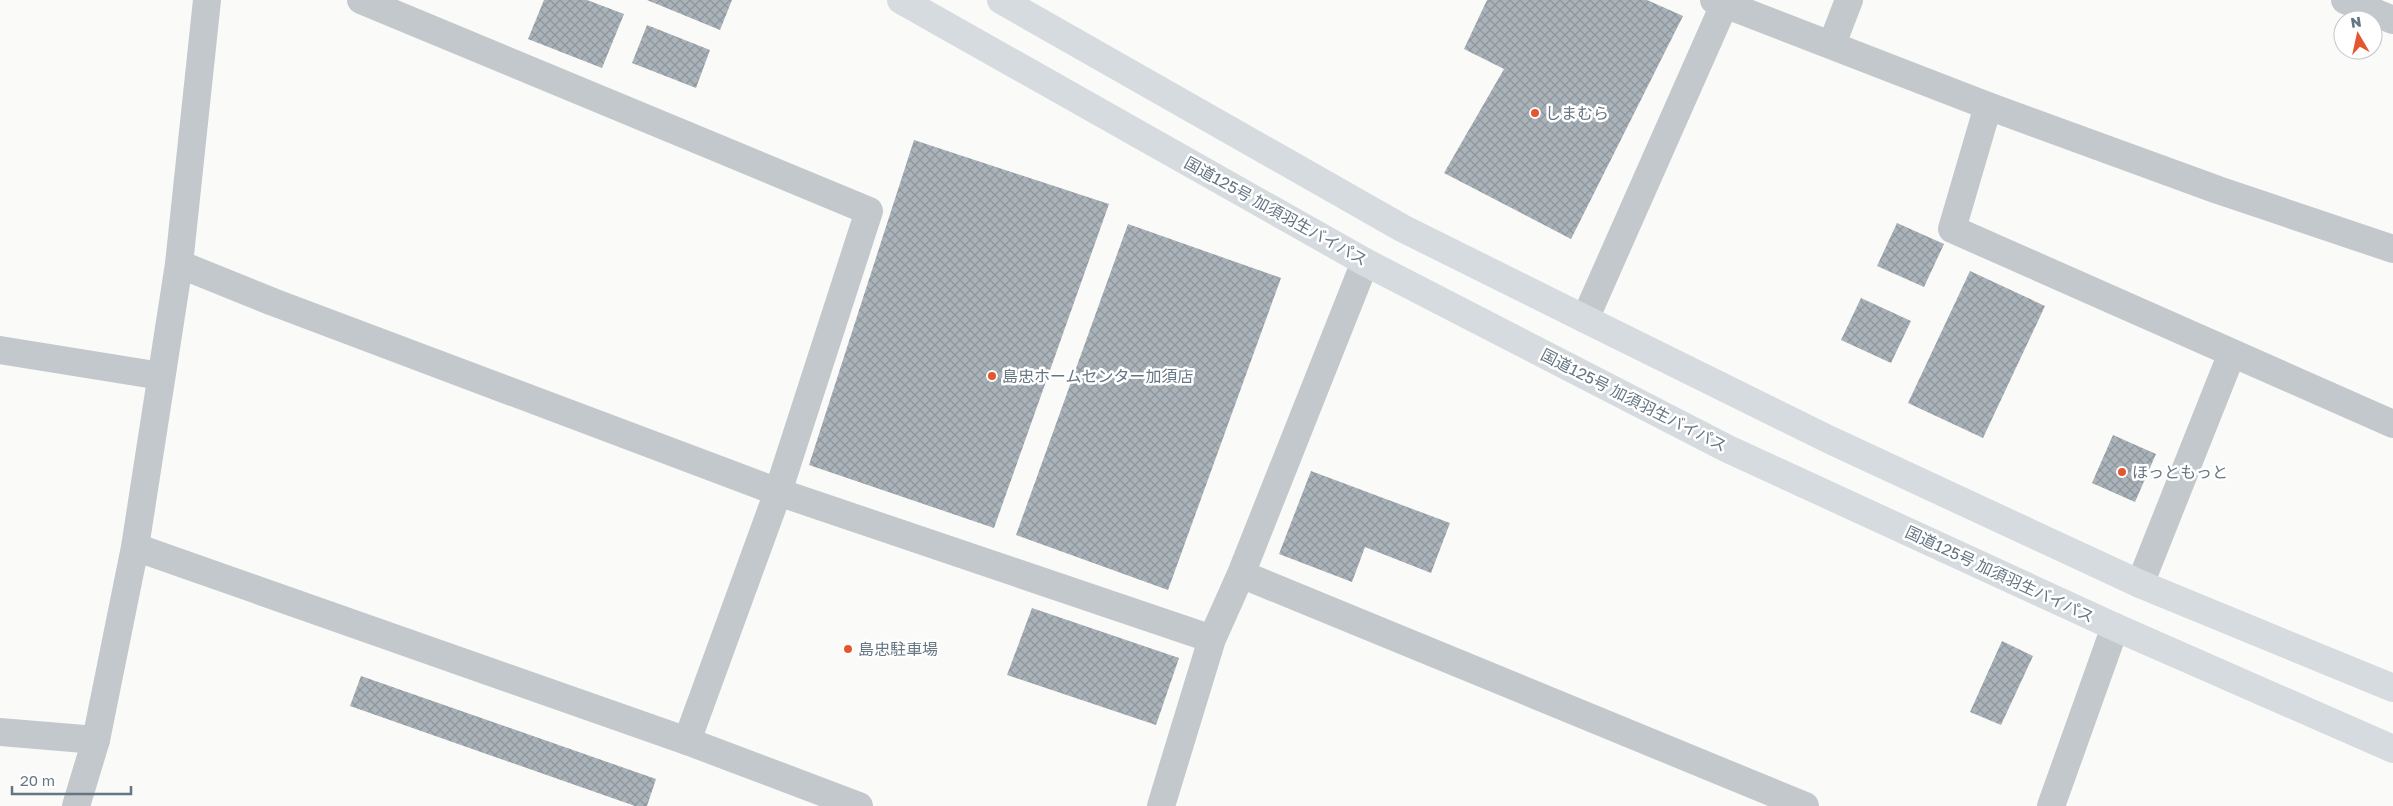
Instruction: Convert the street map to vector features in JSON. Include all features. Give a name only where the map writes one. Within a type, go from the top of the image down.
[{"type":"highway","name":"国道125号 加須羽生バイパス","points":[[901,0],[1365,262],[1728,449],[2115,628],[2393,749]]},
{"type":"highway","points":[[1001,0],[1402,228],[1585,319],[1830,440],[2140,584],[2393,688]]},
{"type":"street","points":[[76,806],[96,740],[135,548],[179,264],[207,0]]},
{"type":"street","points":[[362,0],[869,211],[778,492],[687,741]]},
{"type":"street","points":[[1832,44],[1849,0]]},
{"type":"street","points":[[2346,0],[2392,14]]},
{"type":"street","points":[[1585,319],[1719,2],[1832,44],[1988,106],[2218,190],[2393,249]]},
{"type":"street","points":[[1988,106],[1952,229],[2393,424]]},
{"type":"street","points":[[1161,806],[1212,639],[1242,574],[1365,262]]},
{"type":"street","points":[[179,264],[273,302],[778,492],[1212,639]]},
{"type":"street","points":[[0,350],[161,376]]},
{"type":"street","points":[[2140,584],[2232,353]]},
{"type":"street","points":[[135,548],[687,741],[859,806]]},
{"type":"street","points":[[1242,574],[1805,806]]},
{"type":"street","points":[[2051,806],[2115,628]]},
{"type":"street","points":[[0,732],[96,740]]},
{"type":"building","points":[[544,0],[587,0],[624,14],[602,68],[528,39]]},
{"type":"building","points":[[647,0],[732,0],[720,30]]},
{"type":"building","points":[[1487,0],[1647,0],[1683,16],[1571,239],[1444,173],[1504,69],[1464,49]]},
{"type":"building","points":[[647,25],[710,50],[696,88],[632,63]]},
{"type":"building","points":[[914,140],[1109,204],[994,528],[809,465]]},
{"type":"building","points":[[1897,223],[1944,244],[1924,287],[1877,266]]},
{"type":"building","points":[[1128,224],[1281,278],[1168,590],[1016,535]]},
{"type":"building","points":[[1970,271],[2045,306],[1983,438],[1908,403]]},
{"type":"building","points":[[1861,298],[1911,321],[1891,363],[1841,340]]},
{"type":"building","points":[[2113,435],[2156,454],[2135,502],[2092,483]]},
{"type":"building","points":[[1311,471],[1450,523],[1431,573],[1365,547],[1352,582],[1279,554]]},
{"type":"building","points":[[1032,608],[1179,658],[1156,725],[1007,675]]},
{"type":"building","points":[[2002,641],[2033,656],[2001,725],[1970,712]]},
{"type":"building","points":[[361,676],[656,779],[647,806],[635,806],[350,706]]},
{"type":"place","name":"しまむら","points":[[1535,113]]},
{"type":"place","name":"島忠ホームセンター加須店","points":[[992,376]]},
{"type":"place","name":"ほっともっと","points":[[2122,472]]},
{"type":"place","name":"島忠駐車場","points":[[848,649]]}]
